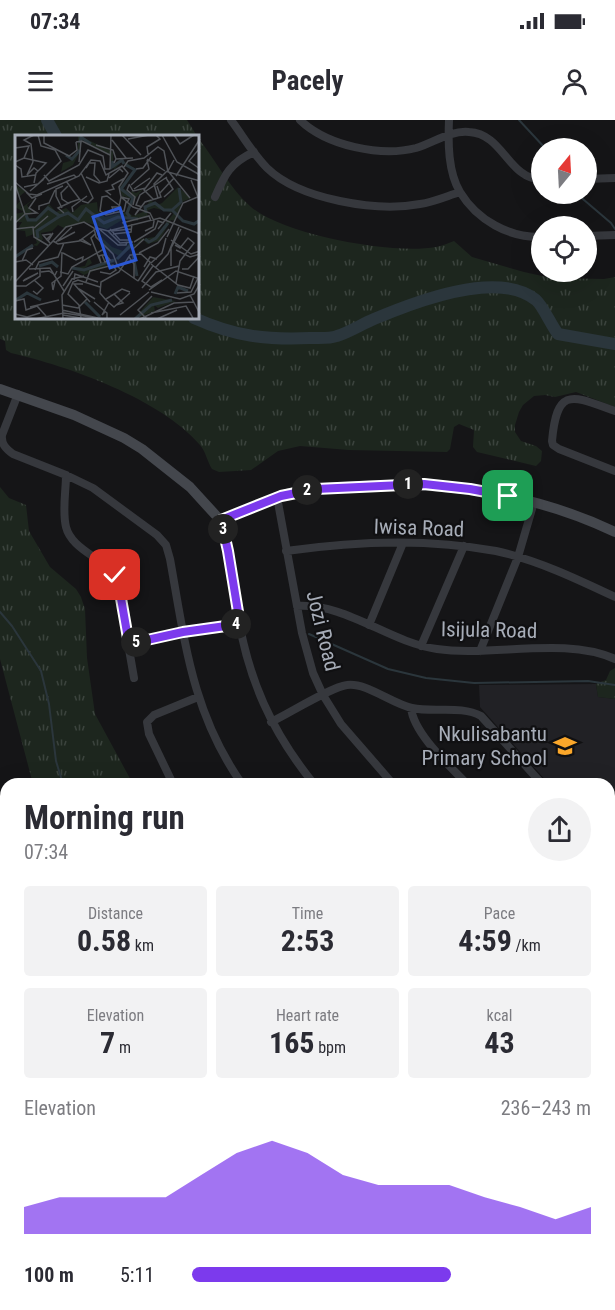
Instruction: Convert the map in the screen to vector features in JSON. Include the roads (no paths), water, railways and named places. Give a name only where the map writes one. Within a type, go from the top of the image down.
[{"type":"street","points":[[231,120],[267,168],[285,181],[333,200],[375,206],[408,206],[460,192]]},
{"type":"street","points":[[300,120],[319,133],[370,150],[407,150],[466,131],[484,136],[495,143],[522,175],[531,177]]},
{"type":"street","points":[[449,120],[448,136],[453,174],[460,192],[476,212],[491,224],[514,234],[531,236]]},
{"type":"street","points":[[215,197],[229,169],[254,152]]},
{"type":"street","points":[[597,179],[615,178]]},
{"type":"street","points":[[597,236],[615,235]]},
{"type":"street","points":[[0,389],[83,419],[124,438],[198,494],[221,520],[240,624],[255,683],[271,722],[290,753],[309,778]]},
{"type":"street","points":[[18,394],[2,435],[4,446],[13,454],[66,475],[116,504],[162,540],[168,550],[190,671],[198,697],[215,739],[238,778]]},
{"type":"street","points":[[615,411],[573,398],[565,400],[559,407],[552,437],[555,447],[615,471]]},
{"type":"street","points":[[66,475],[65,522],[68,531],[77,543],[115,575],[135,678]]},
{"type":"street","points":[[221,520],[277,497],[316,489],[417,484],[470,489],[534,502],[615,532]]},
{"type":"street","name":"Jozi Road","points":[[277,497],[305,650],[323,695],[341,724],[388,778]]},
{"type":"street","points":[[480,651],[518,557],[534,502]]},
{"type":"street","points":[[369,625],[404,543]]},
{"type":"street","name":"Iwisa Road","points":[[286,550],[336,544],[404,543],[464,546],[518,557],[615,597]]},
{"type":"street","points":[[421,646],[464,546]]},
{"type":"street","name":"Isijula Road","points":[[297,606],[325,607],[421,646],[444,650],[579,648],[599,652],[615,659]]},
{"type":"street","points":[[129,644],[183,632],[240,624]]},
{"type":"street","points":[[271,722],[337,687],[351,684],[411,708],[474,712],[486,721],[537,778]]},
{"type":"street","points":[[170,778],[149,734],[147,722],[154,715],[198,697]]},
{"type":"street","points":[[411,708],[412,717],[419,729],[462,778]]},
{"type":"waterway","points":[[47,120],[55,135]]},
{"type":"waterway","points":[[519,120],[536,138]]},
{"type":"waterway","points":[[589,204],[615,229]]},
{"type":"waterway","points":[[199,320],[250,336],[327,338],[433,297],[479,288],[500,288],[520,291],[536,300],[558,334],[615,344]]},
{"type":"waterway","points":[[0,612],[12,626],[41,671],[49,704],[56,761],[61,778]]},
{"type":"waterway","points":[[309,634],[388,669],[426,678],[474,683],[588,681],[615,685]]},
{"type":"place","name":"Nkulisabantu Primary School","points":[[565,746]]}]
